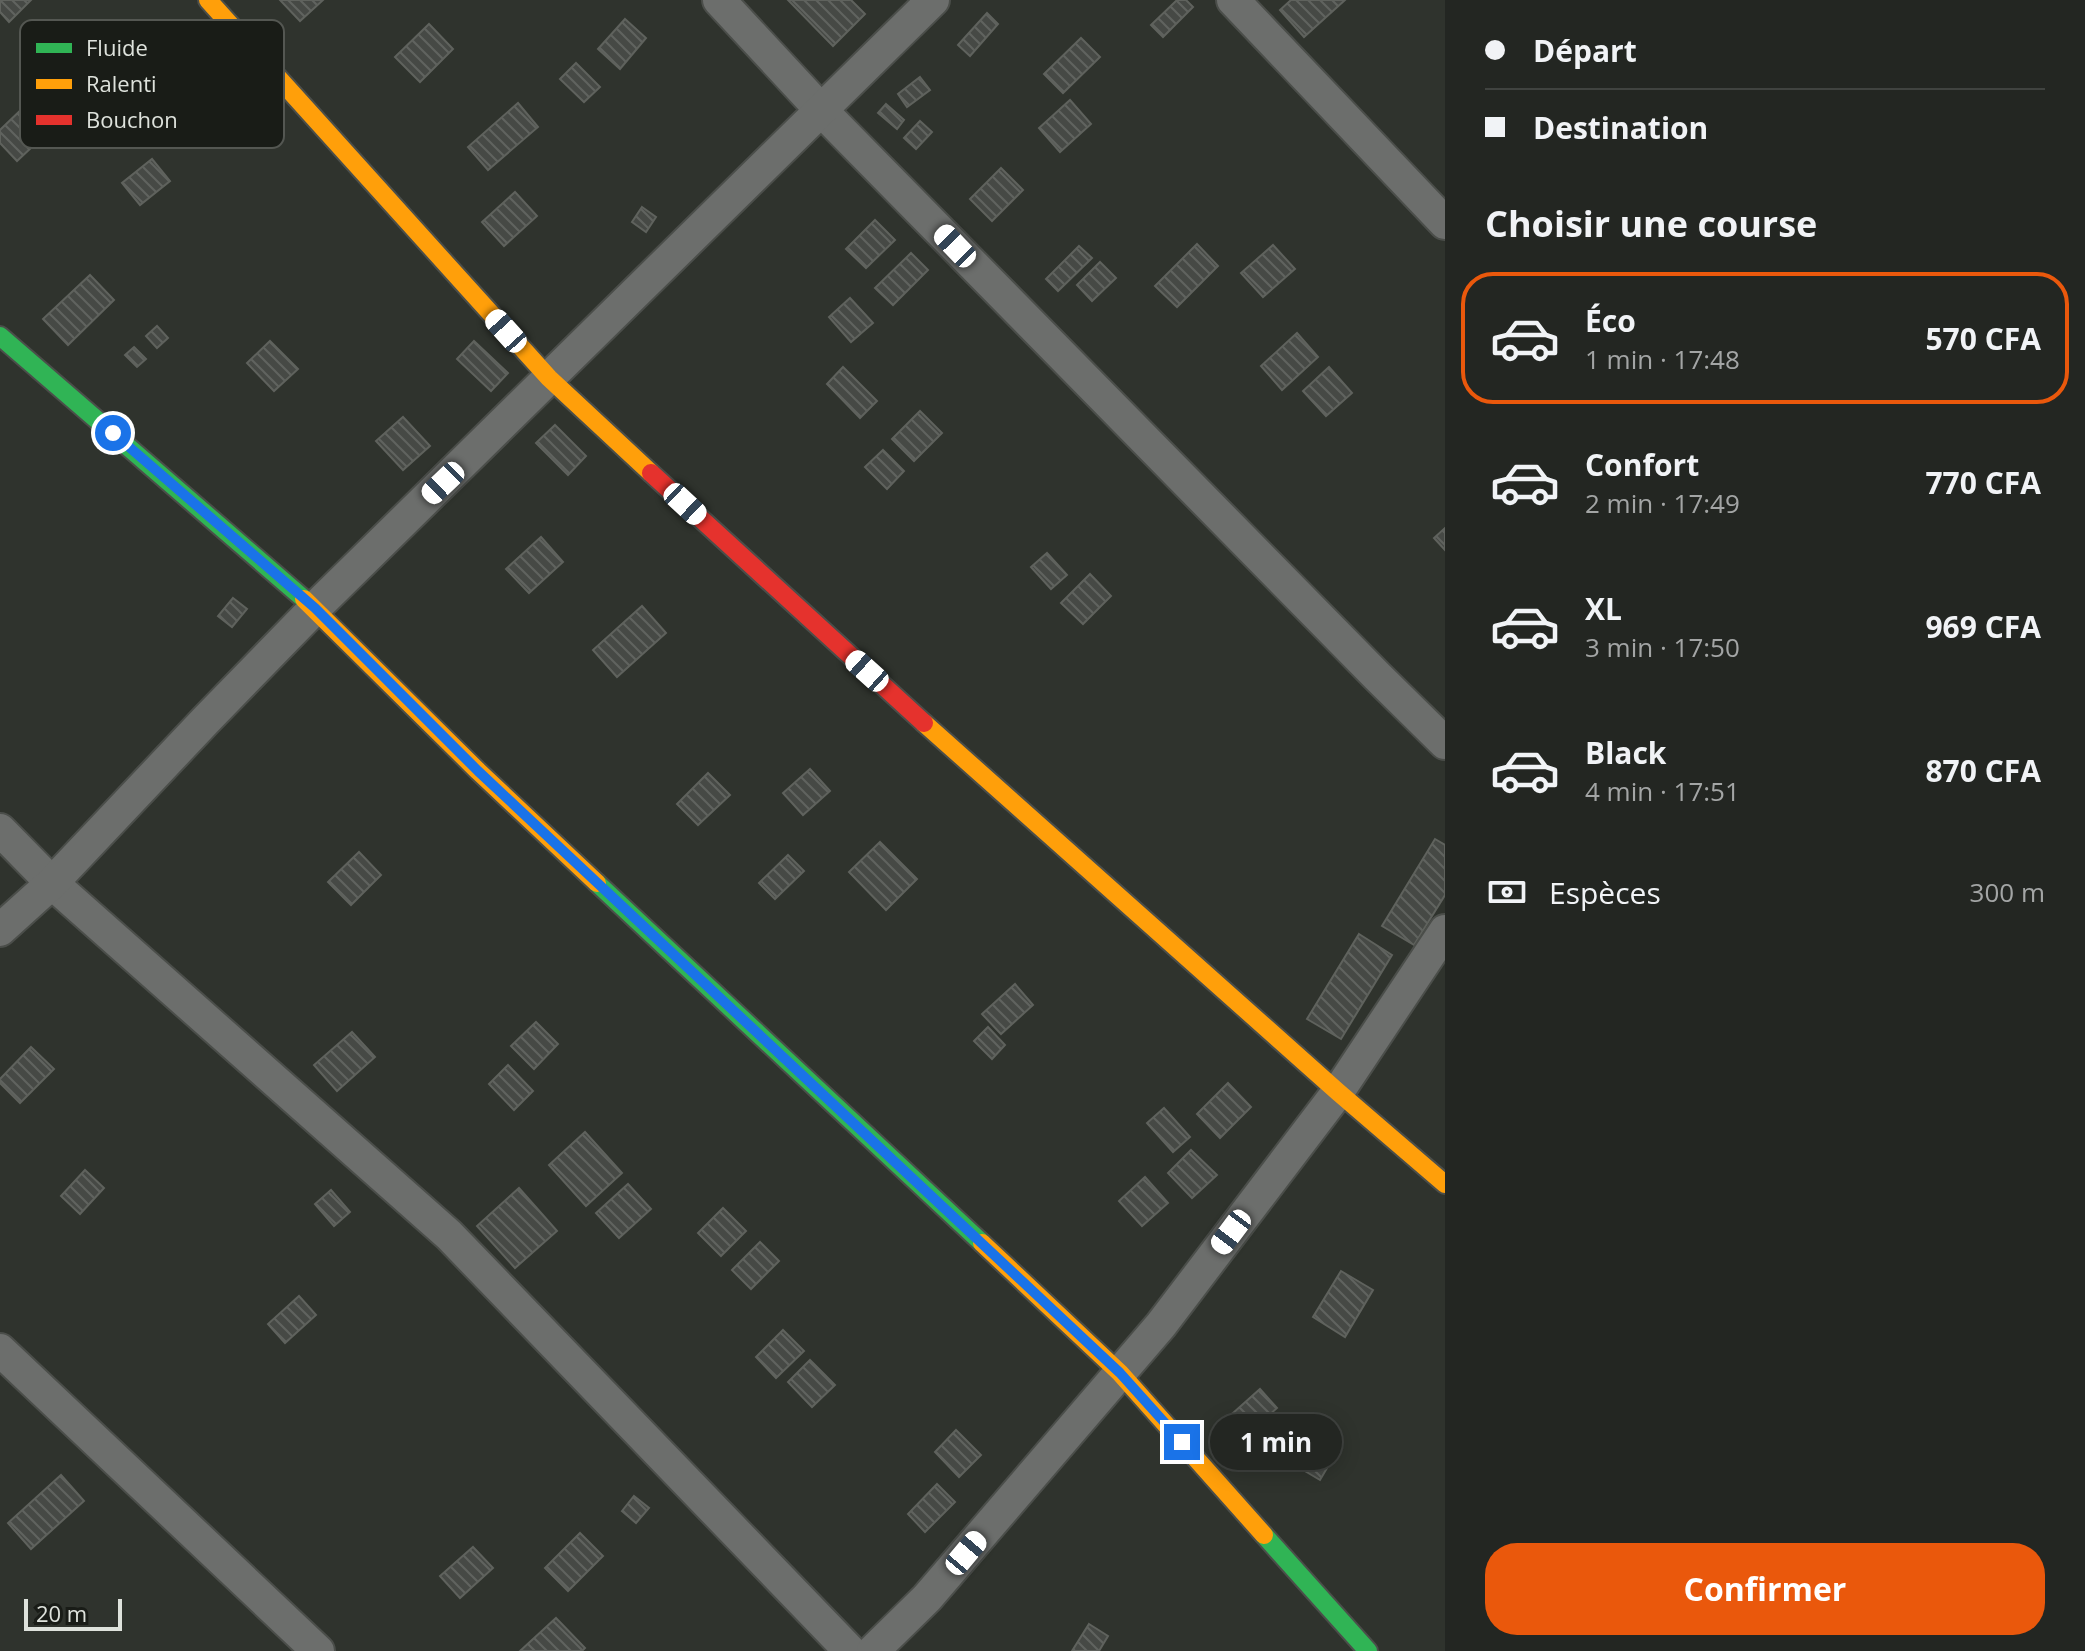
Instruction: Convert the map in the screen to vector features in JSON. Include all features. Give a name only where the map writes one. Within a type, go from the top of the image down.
[{"type":"street","points":[[208,0],[226,20]]},
{"type":"street","points":[[719,0],[821,110],[1445,743]]},
{"type":"street","points":[[0,930],[52,883],[315,608],[933,0]]},
{"type":"street","points":[[1233,0],[1445,223]]},
{"type":"street","points":[[284,84],[549,378],[843,650],[1445,1184]]},
{"type":"street","points":[[0,336],[315,608],[478,771],[1120,1373],[1368,1651]]},
{"type":"street","points":[[0,830],[52,883],[449,1235],[850,1651]]},
{"type":"street","points":[[873,1651],[927,1598],[1161,1325],[1338,1092],[1445,931]]},
{"type":"street","points":[[0,1350],[318,1651]]},
{"type":"building","points":[[0,0],[31,0],[9,22],[0,12]]},
{"type":"building","points":[[280,0],[323,0],[300,21]]},
{"type":"building","points":[[788,0],[851,0],[865,14],[833,46]]},
{"type":"building","points":[[1177,0],[1186,0],[1193,7],[1163,37],[1151,25]]},
{"type":"building","points":[[1291,0],[1345,0],[1304,37],[1280,10]]},
{"type":"building","points":[[987,13],[998,24],[970,56],[958,45]]},
{"type":"building","points":[[625,19],[646,38],[620,69],[598,49]]},
{"type":"building","points":[[429,24],[453,49],[420,82],[395,57]]},
{"type":"building","points":[[1081,38],[1100,57],[1063,93],[1044,74]]},
{"type":"building","points":[[576,63],[600,87],[584,102],[560,79]]},
{"type":"building","points":[[920,77],[930,90],[907,107],[898,94]]},
{"type":"building","points":[[1070,100],[1091,124],[1060,152],[1039,128]]},
{"type":"building","points":[[518,103],[538,127],[488,170],[468,147]]},
{"type":"building","points":[[886,104],[904,120],[897,129],[878,113]]},
{"type":"building","points":[[20,111],[20,148],[31,148],[17,161],[0,143],[0,130]]},
{"type":"building","points":[[920,121],[932,132],[916,149],[904,138]]},
{"type":"building","points":[[152,159],[170,181],[140,205],[122,183]]},
{"type":"building","points":[[1001,168],[1023,190],[992,221],[970,199]]},
{"type":"building","points":[[515,192],[537,216],[504,246],[482,222]]},
{"type":"building","points":[[642,207],[656,217],[646,232],[632,222]]},
{"type":"building","points":[[875,220],[895,240],[866,268],[846,249]]},
{"type":"building","points":[[1197,244],[1218,266],[1177,307],[1155,286]]},
{"type":"building","points":[[1273,245],[1295,269],[1263,297],[1241,273]]},
{"type":"building","points":[[1079,246],[1092,258],[1058,291],[1046,279]]},
{"type":"building","points":[[911,253],[928,270],[893,305],[875,288]]},
{"type":"building","points":[[1100,262],[1116,278],[1092,301],[1077,285]]},
{"type":"building","points":[[90,275],[114,300],[68,345],[43,319]]},
{"type":"building","points":[[850,298],[873,323],[851,342],[829,317]]},
{"type":"building","points":[[157,326],[168,338],[157,348],[146,336]]},
{"type":"building","points":[[1297,333],[1318,357],[1282,390],[1261,366]]},
{"type":"building","points":[[270,341],[298,369],[274,391],[247,363]]},
{"type":"building","points":[[474,341],[508,373],[491,391],[457,359]]},
{"type":"building","points":[[134,347],[146,359],[137,367],[125,355]]},
{"type":"building","points":[[843,367],[877,401],[860,418],[827,384]]},
{"type":"building","points":[[1329,367],[1352,393],[1326,416],[1303,391]]},
{"type":"building","points":[[920,411],[942,433],[914,461],[892,439]]},
{"type":"building","points":[[403,417],[430,446],[403,470],[376,441]]},
{"type":"building","points":[[555,425],[586,456],[568,475],[536,443]]},
{"type":"building","points":[[883,450],[904,471],[887,489],[865,467]]},
{"type":"building","points":[[1445,528],[1445,550],[1434,538]]},
{"type":"building","points":[[541,537],[563,562],[529,593],[506,569]]},
{"type":"building","points":[[1047,553],[1067,575],[1051,589],[1031,567]]},
{"type":"building","points":[[1090,574],[1111,596],[1083,624],[1061,603]]},
{"type":"building","points":[[233,598],[247,609],[232,627],[218,616]]},
{"type":"building","points":[[642,606],[666,633],[617,677],[593,650]]},
{"type":"building","points":[[810,769],[830,791],[803,815],[783,793]]},
{"type":"building","points":[[708,773],[730,795],[698,825],[677,804]]},
{"type":"building","points":[[1435,839],[1445,845],[1445,895],[1414,945],[1382,926]]},
{"type":"building","points":[[880,842],[917,879],[886,910],[849,872]]},
{"type":"building","points":[[359,852],[381,875],[351,905],[328,882]]},
{"type":"building","points":[[788,855],[804,871],[775,899],[759,883]]},
{"type":"building","points":[[1359,934],[1392,955],[1341,1039],[1307,1019]]},
{"type":"building","points":[[1015,984],[1033,1005],[1001,1034],[982,1014]]},
{"type":"building","points":[[536,1022],[558,1044],[534,1069],[511,1046]]},
{"type":"building","points":[[988,1027],[1005,1045],[992,1059],[974,1041]]},
{"type":"building","points":[[352,1032],[375,1057],[337,1091],[314,1065]]},
{"type":"building","points":[[31,1047],[54,1069],[20,1103],[0,1083],[0,1079]]},
{"type":"building","points":[[508,1065],[533,1091],[514,1110],[489,1084]]},
{"type":"building","points":[[1228,1083],[1251,1107],[1220,1138],[1197,1114]]},
{"type":"building","points":[[1164,1108],[1190,1137],[1173,1152],[1147,1123]]},
{"type":"building","points":[[585,1132],[622,1173],[586,1206],[549,1165]]},
{"type":"building","points":[[1191,1150],[1217,1175],[1192,1198],[1168,1173]]},
{"type":"building","points":[[85,1170],[104,1188],[80,1214],[61,1196]]},
{"type":"building","points":[[1145,1177],[1168,1203],[1142,1226],[1119,1201]]},
{"type":"building","points":[[628,1184],[651,1209],[619,1238],[596,1213]]},
{"type":"building","points":[[519,1188],[557,1231],[515,1268],[477,1226]]},
{"type":"building","points":[[331,1190],[350,1212],[334,1226],[315,1204]]},
{"type":"building","points":[[723,1208],[746,1231],[721,1256],[698,1233]]},
{"type":"building","points":[[760,1242],[779,1261],[751,1289],[732,1270]]},
{"type":"building","points":[[1341,1271],[1373,1290],[1345,1337],[1313,1317]]},
{"type":"building","points":[[299,1296],[316,1315],[285,1343],[268,1324]]},
{"type":"building","points":[[783,1330],[804,1351],[776,1378],[756,1357]]},
{"type":"building","points":[[810,1360],[835,1385],[812,1407],[788,1382]]},
{"type":"building","points":[[1260,1389],[1277,1408],[1241,1440],[1224,1421]]},
{"type":"building","points":[[956,1430],[981,1455],[959,1477],[935,1452]]},
{"type":"building","points":[[1314,1430],[1340,1446],[1320,1480],[1293,1464]]},
{"type":"building","points":[[61,1475],[84,1501],[31,1549],[8,1523]]},
{"type":"building","points":[[937,1484],[955,1502],[925,1532],[908,1514]]},
{"type":"building","points":[[634,1496],[649,1508],[636,1523],[622,1511]]},
{"type":"building","points":[[580,1533],[603,1556],[568,1591],[545,1568]]},
{"type":"building","points":[[473,1547],[493,1568],[460,1598],[440,1576]]},
{"type":"building","points":[[556,1618],[585,1648],[582,1651],[520,1651]]},
{"type":"building","points":[[1089,1624],[1108,1636],[1099,1651],[1072,1651]]},
{"type":"traffic: fast","points":[[0,336],[304,599]]},
{"type":"traffic: fast","points":[[597,883],[982,1243]]},
{"type":"traffic: fast","points":[[1264,1535],[1368,1651]]},
{"type":"traffic: slow","points":[[208,0],[226,20]]},
{"type":"traffic: slow","points":[[284,84],[549,378],[651,473]]},
{"type":"traffic: slow","points":[[304,599],[478,771],[597,883]]},
{"type":"traffic: slow","points":[[924,723],[1445,1184]]},
{"type":"traffic: slow","points":[[982,1243],[1120,1373],[1264,1535]]},
{"type":"traffic: jam","points":[[651,473],[924,723]]},
{"type":"route","points":[[113,433],[315,608],[478,771],[1120,1373],[1182,1442]]}]
